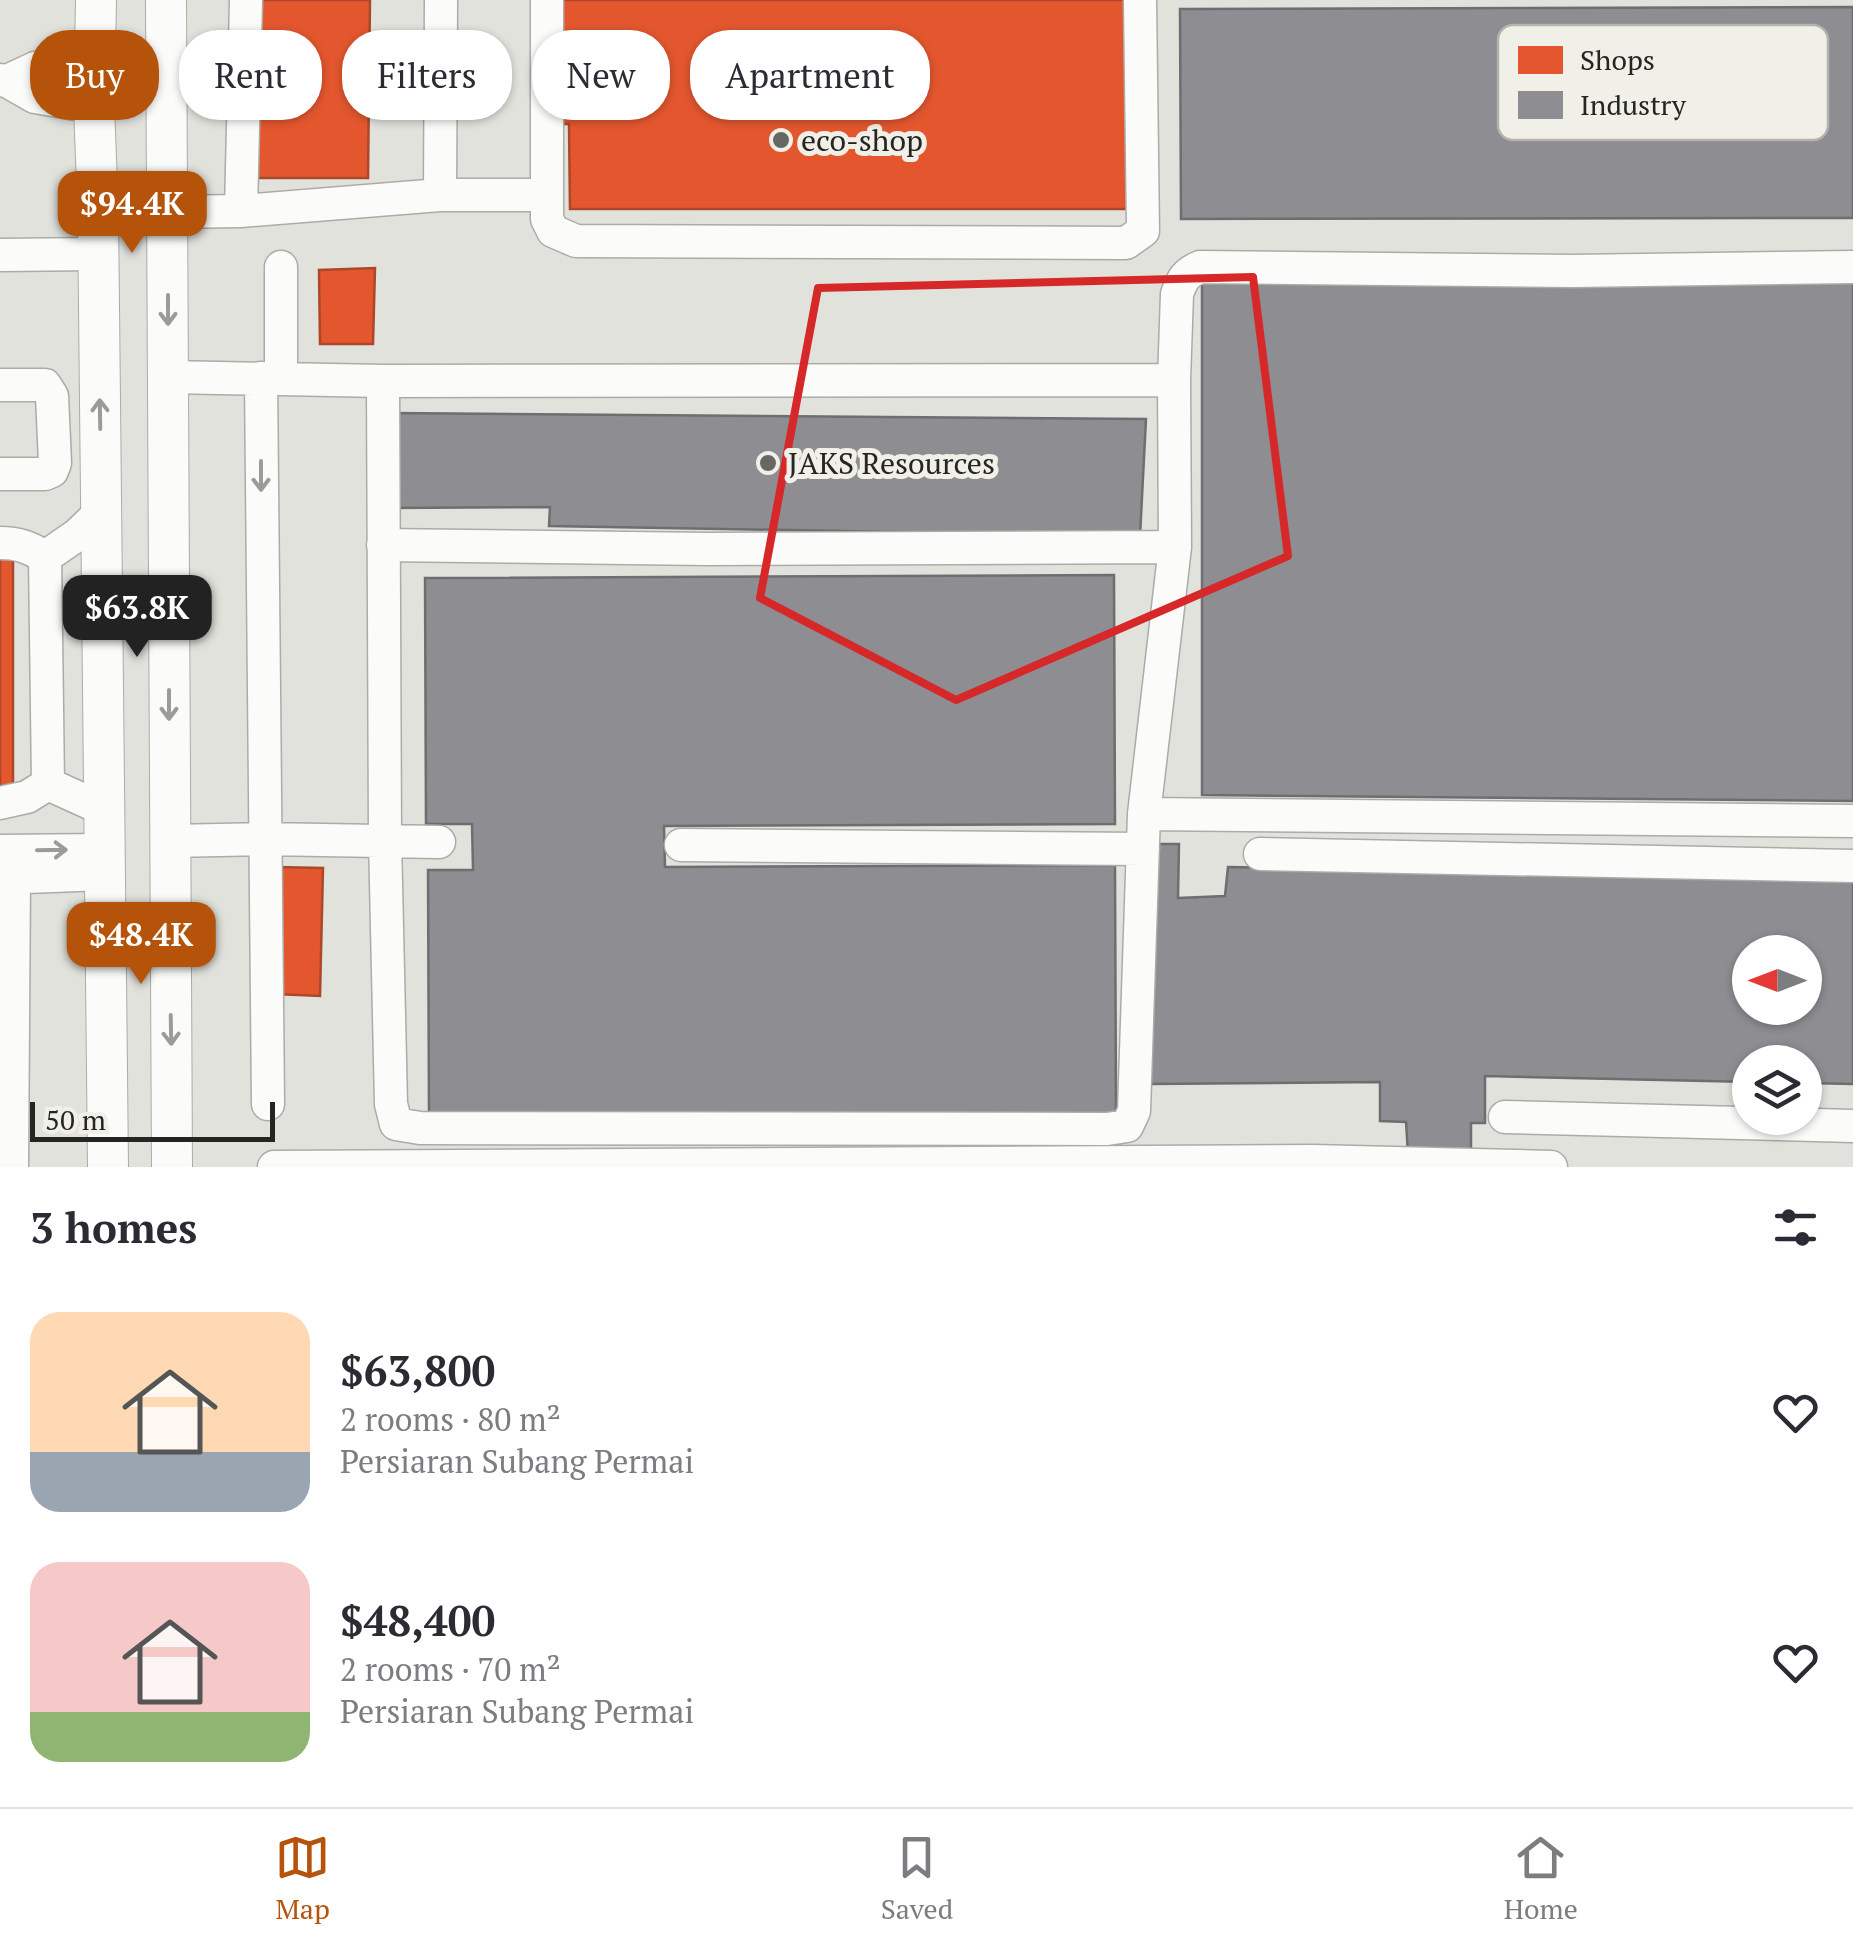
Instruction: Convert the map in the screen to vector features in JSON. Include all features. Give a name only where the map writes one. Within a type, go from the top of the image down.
[{"type":"main road","points":[[95,30],[96,0]]},
{"type":"main road","points":[[166,0],[172,1167]]},
{"type":"main road","points":[[94,120],[108,1167]]},
{"type":"lane","points":[[241,210],[246,0]]},
{"type":"lane","points":[[440,195],[441,0]]},
{"type":"lane","points":[[547,0],[547,219],[554,231],[576,241],[1126,243],[1142,231],[1140,0]]},
{"type":"lane","points":[[3,80],[30,70]]},
{"type":"lane","points":[[3,80],[30,94]]},
{"type":"lane","points":[[168,212],[440,195],[546,195]]},
{"type":"lane","points":[[0,255],[97,254]]},
{"type":"lane","points":[[268,1104],[264,839],[271,378],[282,267]]},
{"type":"lane","points":[[383,381],[385,840],[390,1104],[396,1124],[420,1128],[1107,1129],[1127,1126],[1134,1111],[1144,814],[1174,547],[1177,294],[1188,272],[1200,267],[1572,271],[1853,267]]},
{"type":"lane","points":[[168,376],[383,381],[1174,380]]},
{"type":"lane","points":[[0,384],[45,385],[52,396],[55,463],[52,471],[45,474],[0,474]]},
{"type":"lane","points":[[45,557],[101,512]]},
{"type":"lane","points":[[0,543],[29,547],[45,557]]},
{"type":"lane","points":[[384,545],[708,549],[1174,547]]},
{"type":"lane","points":[[45,557],[48,784]]},
{"type":"lane","points":[[48,784],[103,809]]},
{"type":"lane","points":[[0,804],[27,797],[48,784]]},
{"type":"lane","points":[[1144,814],[1853,821]]},
{"type":"lane","points":[[169,841],[439,842]]},
{"type":"lane","points":[[681,846],[1142,849]]},
{"type":"lane","points":[[1260,854],[1853,866]]},
{"type":"lane","points":[[12,1167],[5,869],[105,862]]},
{"type":"lane","points":[[1505,1117],[1853,1126]]},
{"type":"lane","points":[[274,1167],[1313,1162],[1551,1167]]},
{"type":"highlighted area","points":[[1253,277],[1288,556],[956,700],[760,598],[818,288]]},
{"type":"building: Shops","points":[[255,0],[370,0],[370,30],[342,30],[342,120],[369,120],[368,178],[255,178],[255,120],[322,120],[322,30],[255,30]]},
{"type":"building: Shops","points":[[557,0],[1135,0],[1135,209],[570,209],[569,124],[557,124],[557,120],[670,120],[670,30],[557,30]]},
{"type":"building: Shops","points":[[375,268],[373,344],[320,344],[319,270]]},
{"type":"building: Shops","points":[[0,549],[13,549],[13,786],[0,786]]},
{"type":"building: Shops","points":[[276,867],[323,868],[320,996],[275,994]]},
{"type":"building: Industry","points":[[1853,7],[1853,218],[1181,219],[1180,9]]},
{"type":"building: Industry","points":[[1202,280],[1853,282],[1853,801],[1202,795]]},
{"type":"building: Industry","name":"JAKS Resources","points":[[392,413],[1146,419],[1140,536],[549,526],[550,507],[392,508]]},
{"type":"building: Industry","points":[[1114,575],[1115,824],[664,826],[665,867],[1115,865],[1116,1113],[429,1116],[428,870],[473,870],[472,824],[426,824],[425,578]]},
{"type":"building: Industry","points":[[1153,844],[1179,844],[1178,898],[1225,896],[1228,867],[1853,878],[1853,1084],[1822,1083],[1822,1045],[1732,1045],[1732,1082],[1485,1076],[1485,1123],[1471,1123],[1471,1154],[1408,1154],[1406,1122],[1380,1121],[1380,1082],[1151,1084]]},
{"type":"place","name":"eco-shop","points":[[781,140]]},
{"type":"place","name":"JAKS Resources","points":[[768,463]]}]
